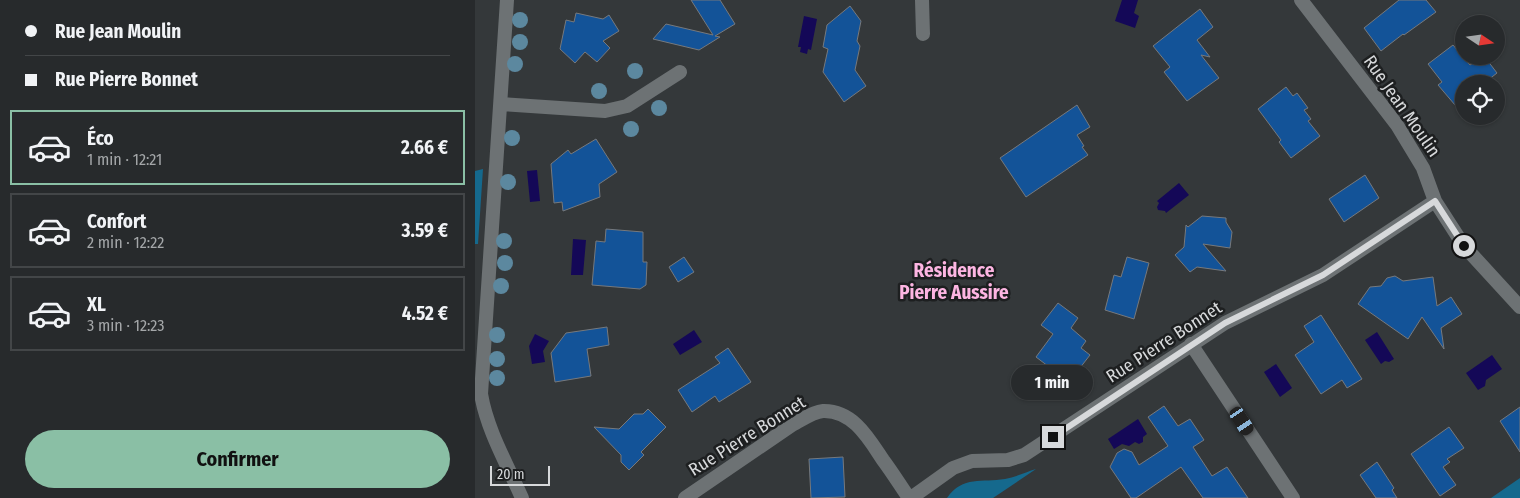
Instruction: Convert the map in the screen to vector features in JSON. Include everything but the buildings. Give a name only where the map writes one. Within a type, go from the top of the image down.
[{"type":"street","points":[[507,0],[481,394],[484,412],[522,498]]},
{"type":"street","points":[[922,0],[923,34]]},
{"type":"street","name":"Rue Jean Moulin","points":[[1301,0],[1397,126],[1423,168],[1435,201],[1464,246],[1520,307]]},
{"type":"street","points":[[501,104],[605,111],[627,106],[680,72]]},
{"type":"street","name":"Rue Pierre Bonnet","points":[[685,498],[792,425],[810,414],[823,411],[838,413],[851,419],[863,430],[910,498],[953,468],[972,461],[1008,460],[1024,455],[1191,344],[1225,323],[1323,275],[1435,201]]},
{"type":"street","points":[[1191,344],[1293,498]]},
{"type":"shaded area","points":[[1122,0],[1138,0],[1134,13],[1139,16],[1135,28],[1115,21]]},
{"type":"shaded area","points":[[804,16],[817,19],[811,50],[808,49],[807,54],[800,52],[801,47],[798,47]]},
{"type":"shaded area","points":[[483,169],[478,244],[475,244],[475,171]]},
{"type":"shaded area","points":[[537,170],[540,201],[530,202],[527,171]]},
{"type":"shaded area","points":[[1179,183],[1189,195],[1166,213],[1165,211],[1158,210],[1159,203],[1157,201]]},
{"type":"shaded area","points":[[573,239],[586,240],[583,275],[571,275]]},
{"type":"shaded area","points":[[694,330],[702,342],[680,355],[673,344]]},
{"type":"shaded area","points":[[1377,332],[1394,359],[1389,362],[1385,361],[1381,364],[1365,340]]},
{"type":"shaded area","points":[[535,334],[549,341],[543,351],[545,362],[532,364],[529,346]]},
{"type":"shaded area","points":[[1492,355],[1502,369],[1486,380],[1485,386],[1478,390],[1466,373]]},
{"type":"shaded area","points":[[1276,364],[1292,388],[1280,397],[1264,372]]},
{"type":"shaded area","points":[[1138,419],[1147,434],[1143,437],[1143,442],[1139,444],[1135,442],[1129,446],[1122,444],[1114,449],[1108,439]]},
{"type":"shaded area","points":[[1036,469],[993,498],[947,498],[953,491],[966,483],[1005,479]]},
{"type":"shaded area","points":[[1520,478],[1520,498],[1491,498]]},
{"type":"district","name":"Résidence Pierre Aussire","points":[[954,281]]},
{"type":"route","points":[[1053,437],[1191,344],[1225,323],[1323,275],[1435,201],[1464,246]]}]
